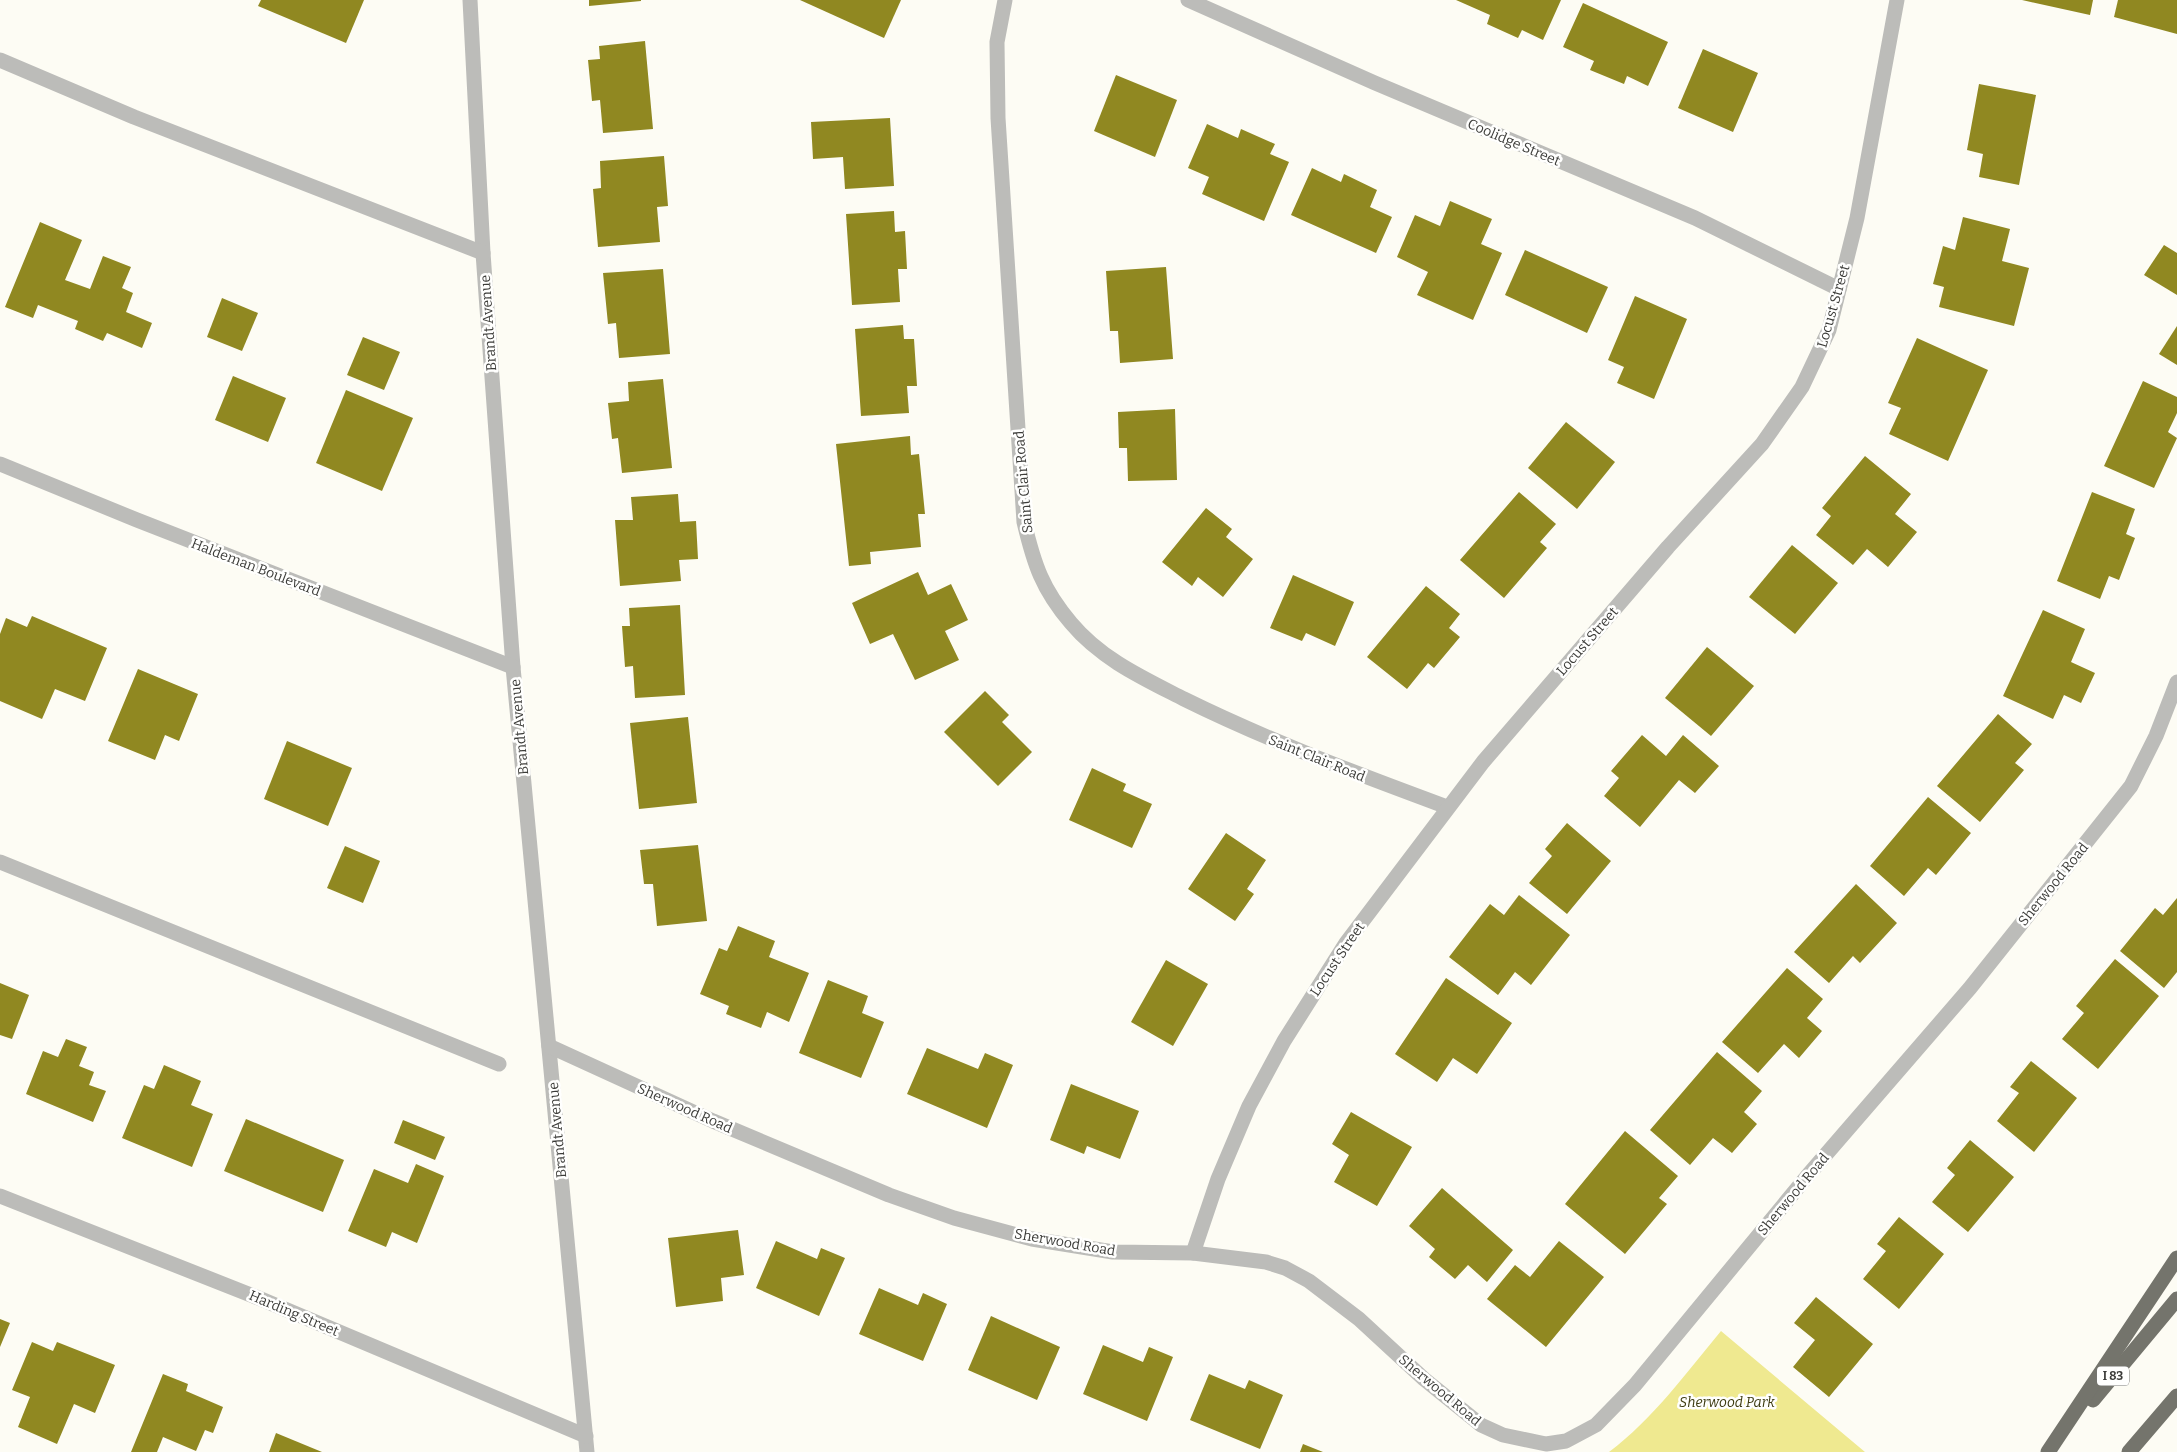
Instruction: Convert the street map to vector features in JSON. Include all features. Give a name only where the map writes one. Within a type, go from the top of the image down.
[{"type":"highway","points":[[2049,1452],[2177,1258]]},
{"type":"highway","name":"I 83","points":[[2049,1452],[2177,1299]]},
{"type":"highway","points":[[2129,1452],[2177,1396]]},
{"type":"street","name":"Brandt Avenue","points":[[470,0],[483,253],[513,666],[587,1452]]},
{"type":"street","name":"Saint Clair Road","points":[[1005,0],[997,42],[998,118],[1024,522],[1035,566],[1051,597],[1072,624],[1098,649],[1129,671],[1241,727],[1334,766],[1447,807]]},
{"type":"street","name":"Coolidge Street","points":[[1188,0],[1375,83],[1695,218],[1839,289]]},
{"type":"street","name":"Locust Street","points":[[1194,1253],[1218,1179],[1249,1106],[1284,1041],[1346,943],[1447,807],[1483,762],[1668,547],[1762,444],[1802,387],[1829,330],[1857,218],[1897,0]]},
{"type":"street","points":[[0,60],[134,117],[483,253]]},
{"type":"street","name":"Haldeman Boulevard","points":[[0,464],[146,524],[513,666]]},
{"type":"street","name":"Sherwood Road","points":[[549,1046],[722,1125],[889,1195],[954,1218],[1032,1239],[1113,1252],[1194,1253],[1266,1262],[1285,1268],[1309,1281],[1359,1319],[1424,1379],[1482,1425],[1503,1435],[1546,1444],[1566,1442],[1596,1425],[1635,1385],[1809,1174],[1970,988],[2131,786],[2156,736],[2177,682]]},
{"type":"street","points":[[0,862],[499,1064]]},
{"type":"street","name":"Harding Street","points":[[0,1196],[256,1297],[586,1436]]},
{"type":"green space","name":"Sherwood Park","points":[[1721,1331],[1865,1452],[1609,1452],[1655,1410]]},
{"type":"building","points":[[261,0],[364,0],[346,43],[258,6]]},
{"type":"building","points":[[589,0],[641,0],[641,1],[589,6]]},
{"type":"building","points":[[800,0],[901,0],[884,38]]},
{"type":"building","points":[[1456,0],[1561,0],[1543,40],[1522,30],[1518,38],[1487,24],[1490,15]]},
{"type":"building","points":[[2022,0],[2093,0],[2090,15]]},
{"type":"building","points":[[2118,0],[2177,0],[2177,34],[2114,17]]},
{"type":"building","points":[[1583,3],[1668,42],[1648,86],[1627,76],[1624,84],[1590,70],[1594,61],[1563,47]]},
{"type":"building","points":[[645,41],[653,129],[603,133],[600,100],[592,101],[588,60],[600,59],[599,46]]},
{"type":"building","points":[[1703,49],[1758,73],[1733,132],[1678,108]]},
{"type":"building","points":[[1116,75],[1177,100],[1155,157],[1094,131]]},
{"type":"building","points":[[1979,84],[2036,95],[2019,185],[1979,177],[1983,154],[1967,150]]},
{"type":"building","points":[[890,118],[894,186],[845,189],[843,157],[813,159],[811,122]]},
{"type":"building","points":[[1207,124],[1238,138],[1241,129],[1275,144],[1270,154],[1289,162],[1264,221],[1202,194],[1209,177],[1188,168]]},
{"type":"building","points":[[664,156],[668,206],[657,207],[660,242],[598,247],[593,189],[601,188],[600,161]]},
{"type":"building","points":[[1312,168],[1341,182],[1344,174],[1377,190],[1370,207],[1392,217],[1376,253],[1291,215]]},
{"type":"building","points":[[1450,201],[1492,219],[1481,244],[1502,253],[1473,320],[1417,295],[1428,272],[1397,257],[1415,215],[1440,226]]},
{"type":"building","points":[[894,211],[895,232],[905,231],[907,269],[898,269],[900,302],[852,305],[846,214]]},
{"type":"building","points":[[1963,217],[2010,229],[2002,261],[2029,268],[2014,326],[1939,307],[1944,287],[1933,284],[1943,246],[1955,250]]},
{"type":"building","points":[[40,222],[82,240],[65,280],[90,289],[103,256],[131,267],[122,288],[133,293],[126,312],[152,323],[142,348],[107,333],[103,341],[75,329],[78,321],[38,305],[33,318],[5,307]]},
{"type":"building","points":[[2164,245],[2177,253],[2177,295],[2144,275]]},
{"type":"building","points":[[1525,250],[1608,287],[1587,333],[1505,295]]},
{"type":"building","points":[[1166,267],[1173,359],[1120,363],[1118,331],[1110,331],[1106,271]]},
{"type":"building","points":[[663,269],[670,354],[619,358],[616,323],[608,324],[603,273]]},
{"type":"building","points":[[1635,296],[1687,319],[1654,399],[1617,383],[1624,367],[1608,360]]},
{"type":"building","points":[[222,298],[258,313],[242,351],[207,337]]},
{"type":"building","points":[[903,325],[904,339],[914,339],[917,386],[907,386],[909,413],[861,416],[855,329]]},
{"type":"building","points":[[2177,326],[2177,365],[2159,354]]},
{"type":"building","points":[[363,337],[400,352],[384,390],[347,375]]},
{"type":"building","points":[[1917,338],[1988,370],[1948,461],[1889,434],[1901,408],[1888,403]]},
{"type":"building","points":[[233,376],[286,398],[268,442],[215,420]]},
{"type":"building","points":[[663,379],[672,468],[622,473],[618,438],[612,439],[608,403],[629,401],[628,382]]},
{"type":"building","points":[[2143,381],[2177,397],[2177,413],[2168,432],[2177,438],[2154,488],[2104,466]]},
{"type":"building","points":[[346,390],[413,418],[382,491],[316,463]]},
{"type":"building","points":[[1175,409],[1177,480],[1128,481],[1127,448],[1119,448],[1118,412]]},
{"type":"building","points":[[1566,422],[1615,462],[1577,509],[1528,468]]},
{"type":"building","points":[[910,436],[911,455],[919,454],[925,514],[918,514],[921,547],[870,552],[871,564],[849,566],[836,444]]},
{"type":"building","points":[[1865,456],[1911,494],[1895,514],[1917,532],[1888,567],[1867,549],[1853,565],[1816,535],[1831,516],[1822,508]]},
{"type":"building","points":[[1519,492],[1556,524],[1540,542],[1547,548],[1504,598],[1460,560]]},
{"type":"building","points":[[2092,492],[2135,509],[2126,534],[2135,538],[2119,580],[2109,576],[2100,599],[2057,581]]},
{"type":"building","points":[[678,494],[680,522],[696,521],[698,559],[679,560],[681,581],[620,586],[615,520],[633,520],[631,497]]},
{"type":"building","points":[[1206,508],[1232,529],[1226,537],[1253,559],[1223,597],[1198,577],[1192,586],[1162,562]]},
{"type":"building","points":[[1792,545],[1838,583],[1795,634],[1749,597]]},
{"type":"building","points":[[918,572],[928,595],[951,584],[968,620],[945,631],[959,660],[915,680],[893,634],[870,644],[852,603]]},
{"type":"building","points":[[1293,575],[1354,602],[1335,646],[1306,633],[1302,641],[1270,628]]},
{"type":"building","points":[[1426,586],[1460,614],[1449,628],[1460,637],[1434,668],[1428,663],[1407,689],[1367,657]]},
{"type":"building","points":[[680,605],[685,695],[635,698],[633,666],[625,667],[622,626],[630,626],[629,608]]},
{"type":"building","points":[[2043,610],[2085,629],[2071,662],[2095,673],[2081,703],[2064,695],[2053,719],[2003,696]]},
{"type":"building","points":[[32,616],[107,648],[85,701],[55,689],[42,719],[0,701],[0,634],[6,618],[27,627]]},
{"type":"building","points":[[1707,647],[1754,686],[1711,736],[1665,698]]},
{"type":"building","points":[[138,669],[198,694],[179,741],[165,735],[155,760],[108,741]]},
{"type":"building","points":[[985,691],[1009,715],[1002,722],[1032,752],[998,786],[944,732]]},
{"type":"building","points":[[1998,714],[2032,744],[2015,763],[2024,770],[1980,822],[1937,786]]},
{"type":"building","points":[[688,717],[697,803],[639,809],[630,723]]},
{"type":"building","points":[[1642,735],[1666,756],[1683,735],[1719,766],[1695,793],[1679,780],[1640,827],[1604,796],[1619,778],[1611,771]]},
{"type":"building","points":[[287,741],[352,768],[328,826],[264,799]]},
{"type":"building","points":[[1092,768],[1126,784],[1123,791],[1152,804],[1132,848],[1069,820]]},
{"type":"building","points":[[1928,797],[1971,833],[1936,875],[1928,868],[1904,896],[1870,866]]},
{"type":"building","points":[[1567,823],[1611,861],[1567,914],[1529,883],[1552,856],[1545,849]]},
{"type":"building","points":[[1226,833],[1266,860],[1247,889],[1254,894],[1235,921],[1188,889]]},
{"type":"building","points":[[698,845],[707,921],[657,926],[653,884],[644,884],[640,850]]},
{"type":"building","points":[[345,846],[380,861],[363,903],[327,888]]},
{"type":"building","points":[[1856,884],[1897,923],[1860,963],[1853,956],[1829,983],[1794,952]]},
{"type":"building","points":[[1519,895],[1570,935],[1531,985],[1515,972],[1498,995],[1449,957],[1490,904],[1504,915]]},
{"type":"building","points":[[2177,898],[2177,972],[2164,988],[2120,951],[2155,908],[2163,915]]},
{"type":"building","points":[[738,926],[775,941],[769,957],[809,973],[789,1022],[767,1012],[761,1028],[726,1014],[729,1006],[700,994],[719,948],[727,951]]},
{"type":"building","points":[[2115,959],[2159,996],[2098,1069],[2062,1039],[2084,1013],[2076,1006]]},
{"type":"building","points":[[1166,960],[1208,984],[1173,1046],[1131,1022]]},
{"type":"building","points":[[1787,968],[1823,999],[1807,1018],[1822,1031],[1799,1058],[1784,1044],[1758,1073],[1722,1042]]},
{"type":"building","points":[[1446,978],[1512,1023],[1477,1074],[1453,1058],[1437,1082],[1395,1054]]},
{"type":"building","points":[[828,980],[868,996],[862,1013],[884,1022],[861,1078],[799,1053]]},
{"type":"building","points":[[0,983],[29,995],[12,1039],[0,1035]]},
{"type":"building","points":[[66,1039],[87,1047],[79,1066],[94,1072],[89,1085],[106,1091],[93,1122],[26,1094],[43,1051],[58,1057]]},
{"type":"building","points":[[927,1048],[978,1069],[985,1053],[1013,1065],[987,1128],[907,1094]]},
{"type":"building","points":[[1717,1052],[1762,1091],[1744,1112],[1757,1124],[1732,1153],[1713,1138],[1690,1165],[1650,1130]]},
{"type":"building","points":[[2031,1061],[2077,1098],[2034,1152],[1997,1121],[2019,1093],[2010,1087]]},
{"type":"building","points":[[164,1065],[201,1081],[191,1105],[213,1114],[192,1167],[122,1138],[144,1085],[154,1089]]},
{"type":"building","points":[[1071,1084],[1139,1111],[1120,1159],[1087,1146],[1084,1154],[1050,1140]]},
{"type":"building","points":[[1351,1112],[1412,1147],[1377,1206],[1334,1182],[1349,1155],[1332,1144]]},
{"type":"building","points":[[246,1119],[344,1160],[323,1212],[224,1171]]},
{"type":"building","points":[[403,1120],[445,1137],[435,1160],[394,1143]]},
{"type":"building","points":[[1625,1131],[1678,1176],[1659,1198],[1667,1204],[1625,1254],[1565,1204]]},
{"type":"building","points":[[1970,1140],[2014,1177],[1968,1232],[1932,1202],[1955,1175],[1947,1168]]},
{"type":"building","points":[[416,1164],[444,1176],[417,1243],[392,1232],[386,1247],[348,1231],[374,1169],[408,1183]]},
{"type":"building","points":[[1442,1188],[1513,1250],[1487,1282],[1468,1265],[1455,1279],[1429,1257],[1435,1249],[1409,1226]]},
{"type":"building","points":[[1899,1217],[1944,1254],[1899,1309],[1863,1279],[1886,1251],[1877,1244]]},
{"type":"building","points":[[738,1230],[744,1275],[721,1278],[723,1301],[676,1307],[668,1238]]},
{"type":"building","points":[[776,1241],[817,1259],[821,1248],[845,1258],[819,1316],[756,1288]]},
{"type":"building","points":[[1559,1241],[1604,1277],[1546,1347],[1487,1299],[1515,1265],[1530,1277]]},
{"type":"building","points":[[879,1288],[918,1305],[923,1293],[947,1304],[923,1361],[859,1334]]},
{"type":"building","points":[[1816,1297],[1873,1344],[1829,1397],[1793,1367],[1815,1340],[1794,1323]]},
{"type":"building","points":[[991,1316],[1060,1347],[1037,1400],[968,1370]]},
{"type":"building","points":[[0,1319],[10,1323],[0,1347]]},
{"type":"building","points":[[32,1342],[53,1351],[57,1342],[115,1365],[95,1413],[74,1404],[57,1444],[18,1427],[30,1397],[12,1390]]},
{"type":"building","points":[[1103,1345],[1143,1362],[1149,1347],[1173,1357],[1147,1421],[1083,1394]]},
{"type":"building","points":[[163,1374],[188,1384],[186,1391],[223,1407],[213,1433],[205,1430],[196,1451],[163,1437],[157,1452],[131,1452]]},
{"type":"building","points":[[1209,1374],[1245,1389],[1249,1380],[1283,1395],[1260,1449],[1190,1420]]},
{"type":"building","points":[[276,1433],[322,1452],[269,1452]]},
{"type":"building","points":[[1303,1444],[1323,1452],[1300,1452]]}]
